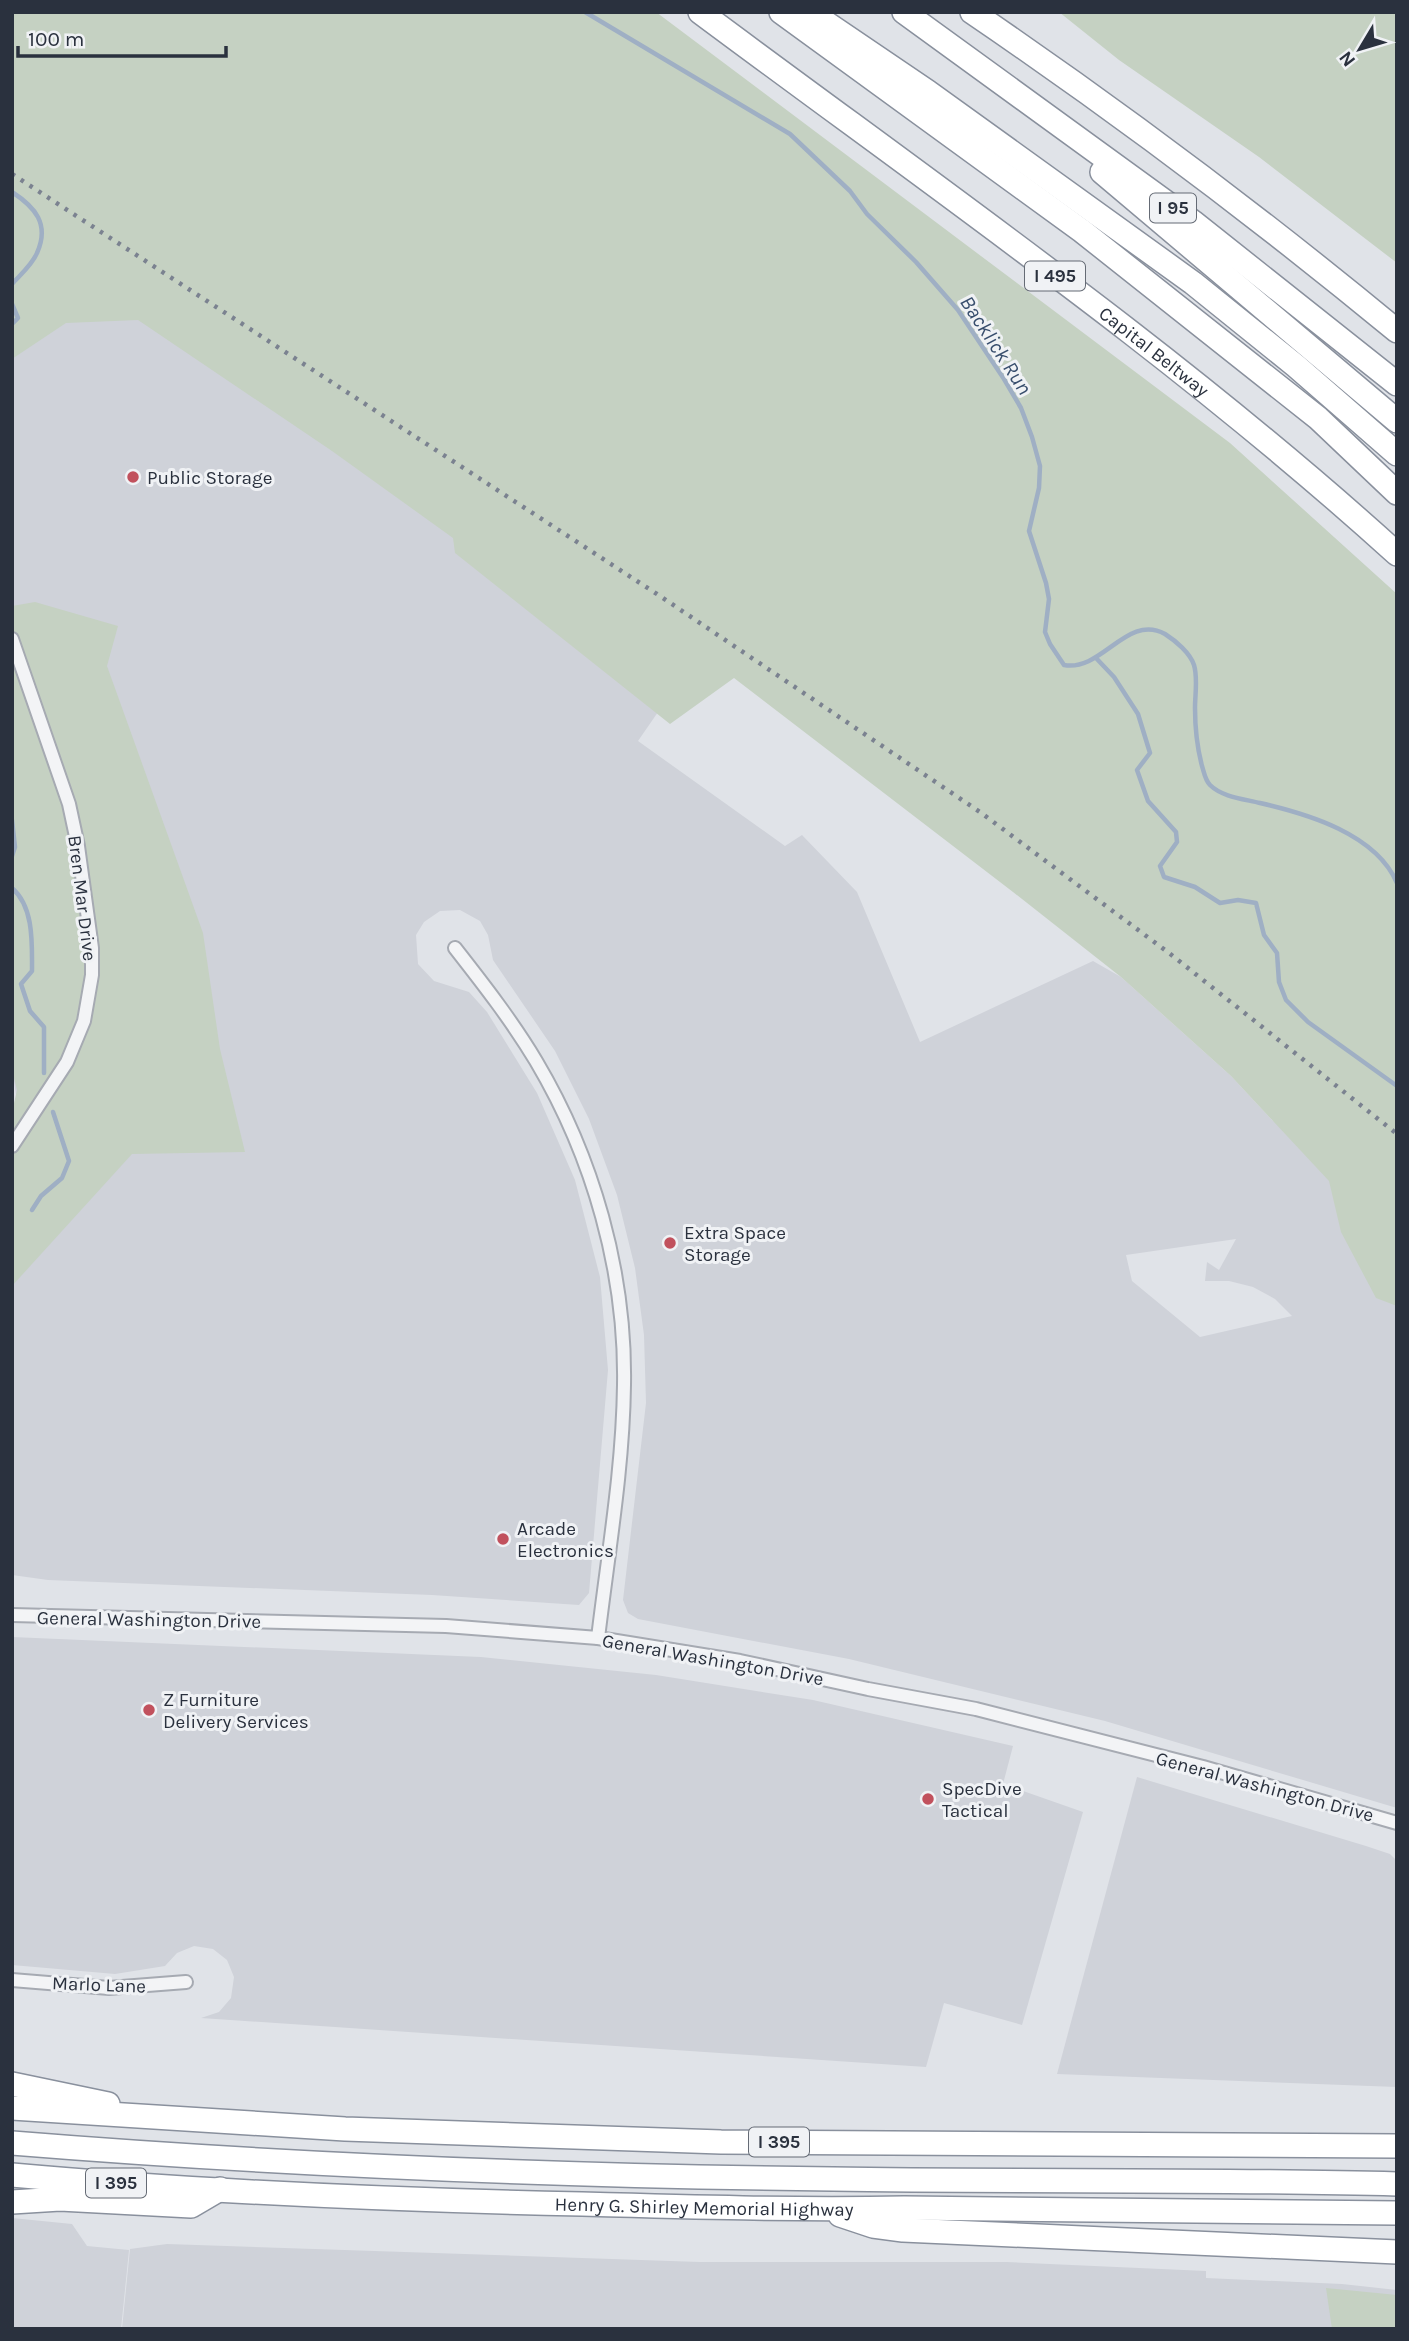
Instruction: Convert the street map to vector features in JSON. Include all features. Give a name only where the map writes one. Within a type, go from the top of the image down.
[{"type":"highway","name":"Capital Beltway","points":[[700,12],[1117,322],[1234,414],[1397,554]]},
{"type":"highway","points":[[781,12],[1082,231],[1318,418],[1397,493]]},
{"type":"highway","points":[[810,12],[928,92],[1193,283],[1296,366],[1397,454]]},
{"type":"highway","name":"I 95","points":[[904,12],[1193,222],[1397,384]]},
{"type":"highway","points":[[972,12],[1154,141],[1397,331]]},
{"type":"highway","points":[[943,40],[1013,96],[1242,293],[1397,421]]},
{"type":"highway","points":[[12,2084],[162,2118]]},
{"type":"highway","name":"I 395","points":[[12,2108],[345,2129],[722,2142],[1397,2146]]},
{"type":"highway","points":[[12,2143],[125,2152],[526,2172],[831,2179],[1397,2184]]},
{"type":"highway","name":"Henry G. Shirley Memorial Highway","points":[[12,2175],[439,2201],[824,2209],[1397,2213]]},
{"type":"highway","points":[[12,2202],[60,2199],[191,2206],[220,2189]]},
{"type":"highway","points":[[824,2209],[873,2226],[903,2230],[1397,2252]]},
{"type":"street","name":"Bren Mar Drive","points":[[12,639],[69,804],[80,859],[92,948],[92,975],[84,1021],[67,1062],[12,1146]]},
{"type":"street","points":[[455,948],[516,1029],[552,1089],[586,1166],[609,1245],[620,1314],[624,1383],[622,1441],[598,1638]]},
{"type":"street","name":"General Washington Drive","points":[[12,1615],[446,1626],[598,1638],[740,1661],[976,1709],[1203,1767],[1397,1823]]},
{"type":"street","name":"Marlo Lane","points":[[12,1980],[109,1988],[186,1983]]},
{"type":"shaded area","points":[[12,232],[685,673],[638,741],[785,846],[802,835],[857,892],[920,1042],[1093,961],[1121,977],[1231,1076],[1272,1120],[1397,1203],[1397,1808],[1105,1721],[849,1659],[638,1619],[628,1613],[623,1600],[646,1403],[644,1335],[635,1268],[617,1195],[589,1119],[555,1051],[493,960],[488,935],[480,921],[460,910],[440,911],[424,922],[416,935],[418,964],[434,981],[469,992],[487,1012],[537,1093],[575,1180],[600,1277],[608,1370],[589,1593],[579,1605],[432,1595],[48,1580],[12,1575],[12,1172],[16,1095],[12,1067]],"holes":[[[1236,1239],[1219,1270],[1207,1262],[1205,1281],[1229,1281],[1253,1287],[1275,1299],[1292,1316],[1200,1337],[1132,1281],[1126,1255]]]},
{"type":"shaded area","points":[[12,1637],[481,1657],[656,1675],[813,1700],[1013,1746],[1003,1784],[1083,1812],[1022,2025],[944,2003],[926,2067],[201,2018],[219,2012],[231,1998],[234,1977],[227,1960],[213,1949],[194,1946],[177,1953],[165,1966],[115,1974],[12,1965]]},
{"type":"shaded area","points":[[1137,1777],[1366,1846],[1390,1854],[1397,1861],[1397,2087],[1057,2074]]},
{"type":"shaded area","points":[[12,2218],[72,2224],[87,2246],[129,2250],[121,2329],[12,2329]]},
{"type":"shaded area","points":[[167,2244],[700,2262],[1007,2262],[1206,2271],[1206,2278],[1342,2284],[1397,2290],[1397,2329],[122,2329],[130,2249]]},
{"type":"green space","points":[[12,12],[656,12],[1230,443],[1397,594],[1397,1306],[1376,1298],[1341,1232],[1329,1181],[1231,1076],[1121,977],[734,678],[670,724],[455,553],[453,538],[332,451],[138,320],[66,323],[12,359]]},
{"type":"green space","points":[[1059,12],[1397,12],[1397,263],[1259,157],[1119,60]]},
{"type":"green space","points":[[35,602],[118,626],[107,666],[203,933],[220,1049],[245,1152],[132,1154],[12,1286],[12,1112],[17,1090],[12,1070],[12,606]]},
{"type":"green space","points":[[1326,2288],[1397,2295],[1397,2329],[1332,2329]]},
{"type":"waterway","name":"Backlick Run","points":[[585,12],[790,134],[850,191],[867,214],[916,262],[958,310],[1021,408],[1032,437],[1040,466],[1039,488],[1029,531],[1049,599],[1045,632],[1064,665],[1078,665],[1090,660],[1126,636],[1139,631],[1151,630],[1165,634],[1182,648],[1194,665],[1198,744],[1204,773],[1210,785],[1227,795],[1299,813],[1339,829],[1373,851],[1387,866],[1397,883]]},
{"type":"waterway","points":[[12,192],[33,210],[38,217],[42,233],[35,257],[12,284]]},
{"type":"waterway","points":[[12,304],[18,318],[12,324]]},
{"type":"waterway","points":[[1096,658],[1114,677],[1138,714],[1150,753],[1137,770],[1148,801],[1176,832],[1177,842],[1160,866],[1164,877],[1195,887],[1220,903],[1238,900],[1256,903],[1264,935],[1277,953],[1279,982],[1286,1000],[1308,1022],[1397,1086]]},
{"type":"waterway","points":[[12,820],[15,847],[12,856]]},
{"type":"waterway","points":[[12,888],[24,905],[30,926],[32,971],[21,984],[30,1011],[44,1027],[44,1073]]},
{"type":"waterway","points":[[32,1210],[41,1196],[62,1178],[69,1161],[53,1112]]},
{"type":"railway","points":[[12,174],[660,596],[980,812],[1169,953],[1397,1134]]},
{"type":"place","name":"Public Storage","points":[[133,477]]},
{"type":"place","name":"Extra Space Storage","points":[[670,1243]]},
{"type":"place","name":"Arcade Electronics","points":[[503,1539]]},
{"type":"place","name":"Z Furniture Delivery Services","points":[[149,1710]]},
{"type":"place","name":"SpecDive Tactical","points":[[928,1799]]}]
